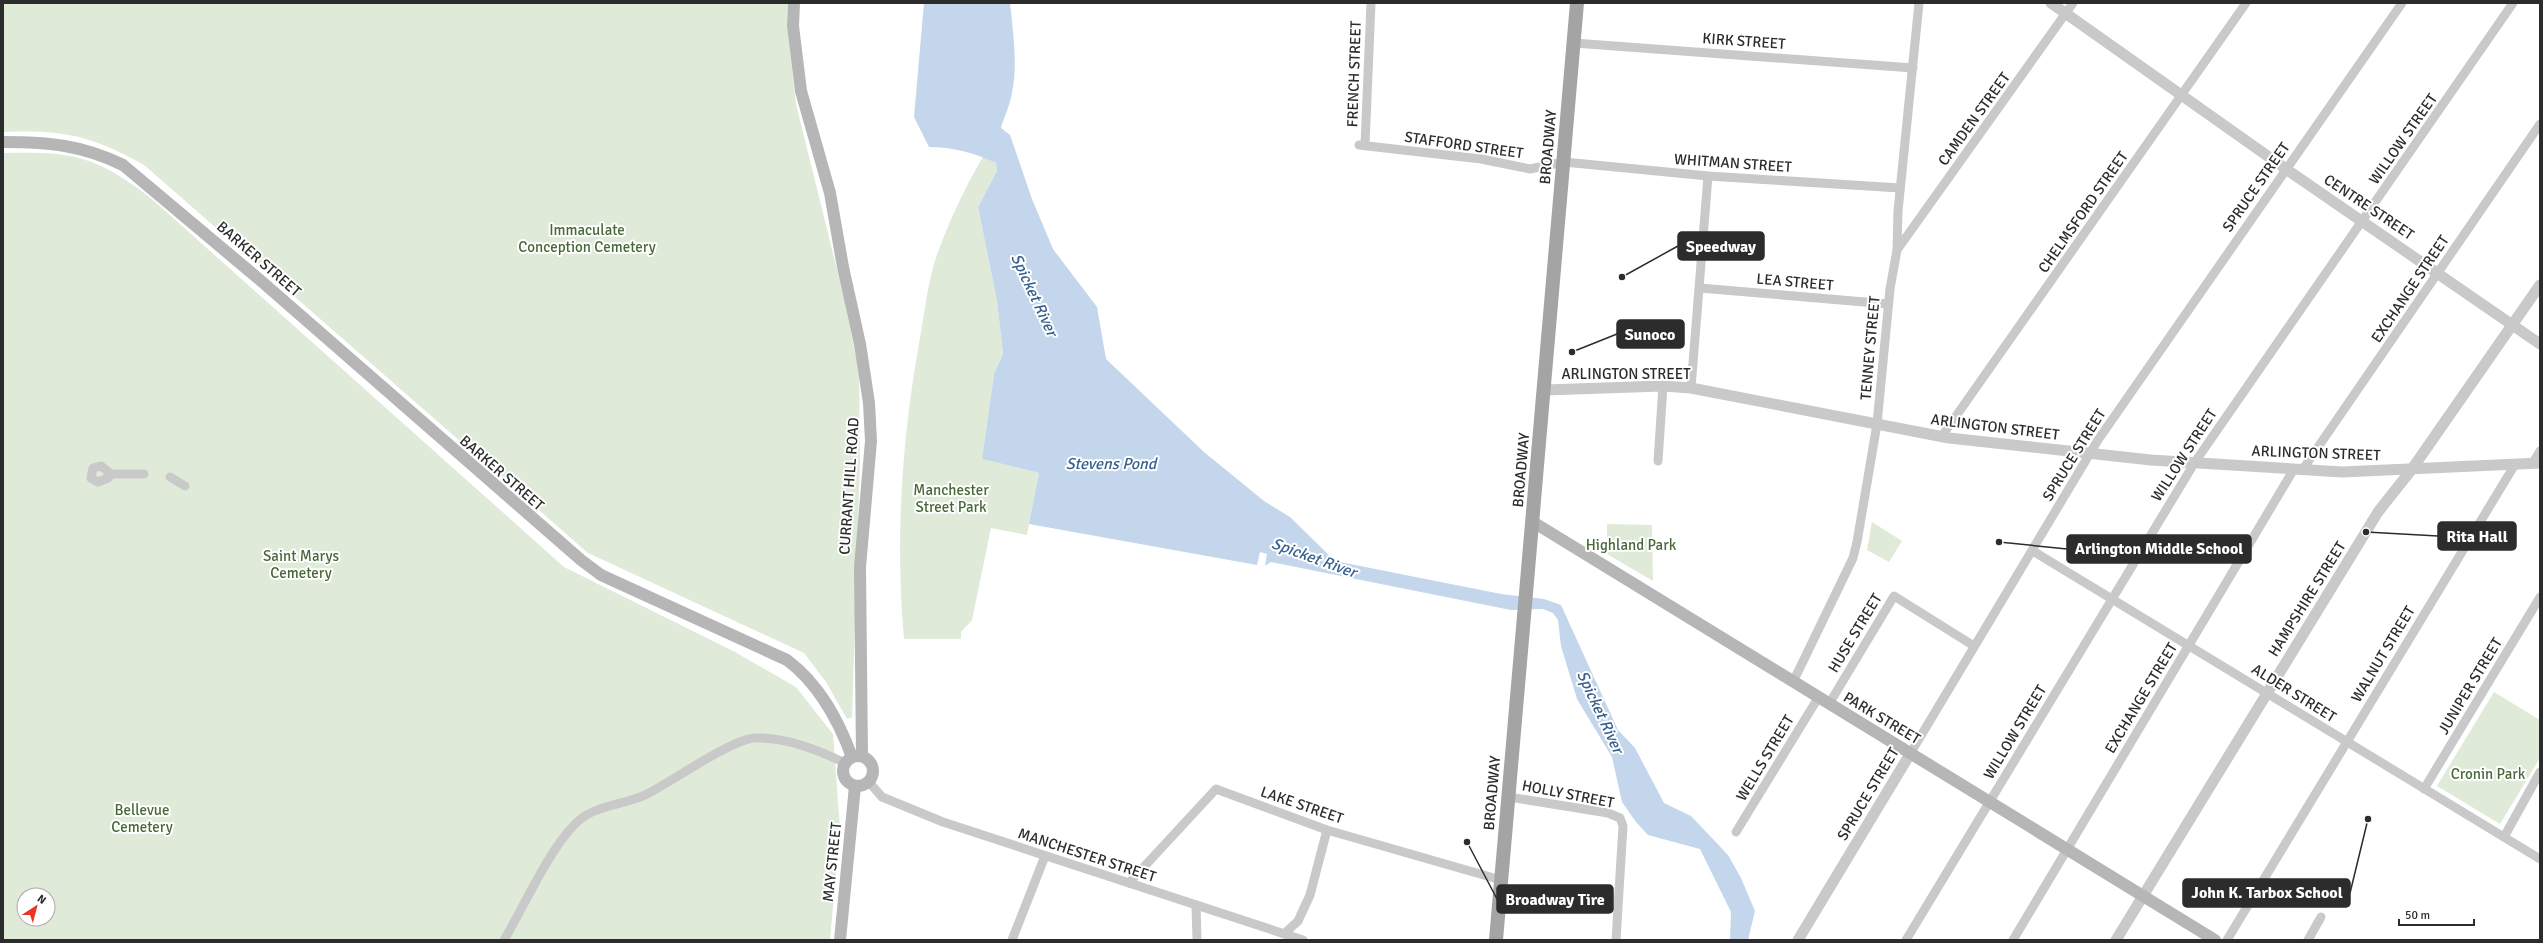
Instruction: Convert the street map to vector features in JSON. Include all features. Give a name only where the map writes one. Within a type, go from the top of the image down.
[{"type":"main road","name":"CURRANT HILL ROAD","points":[[794,3],[794,26],[801,91],[830,193],[869,403],[870,448],[860,567],[853,759]]},
{"type":"main road","name":"BROADWAY","points":[[1496,940],[1545,390],[1577,3]]},
{"type":"main road","name":"BARKER STREET","points":[[3,142],[39,142],[72,146],[116,162],[141,179],[581,560],[601,574],[787,660],[805,673],[819,692],[842,730],[853,759]]},
{"type":"main road","name":"PARK STREET","points":[[1533,522],[2142,897],[2215,940]]},
{"type":"main road","points":[[853,759],[873,767],[874,772],[869,782],[860,787],[855,786],[844,777],[853,759]]},
{"type":"main road","name":"MAY STREET","points":[[840,940],[855,786]]},
{"type":"street","name":"FRENCH STREET","points":[[1362,145],[1371,3]]},
{"type":"street","name":"TENNEY STREET","points":[[1793,682],[1853,558],[1877,424],[1888,304],[1897,250],[1900,188],[1919,3]]},
{"type":"street","name":"CENTRE STREET","points":[[2051,3],[2181,96],[2438,272],[2540,344]]},
{"type":"street","name":"CAMDEN STREET","points":[[1897,250],[2072,3]]},
{"type":"street","name":"CHELMSFORD STREET","points":[[1942,436],[2246,3]]},
{"type":"street","name":"SPRUCE STREET","points":[[1798,940],[2091,453],[2402,3]]},
{"type":"street","name":"WILLOW STREET","points":[[1906,940],[2111,597],[2195,462],[2513,3]]},
{"type":"street","name":"KIRK STREET","points":[[1574,43],[1913,68]]},
{"type":"street","name":"EXCHANGE STREET","points":[[2013,940],[2189,645],[2299,469],[2540,124]]},
{"type":"street","name":"STAFFORD STREET","points":[[1362,145],[1481,159],[1530,169],[1564,162]]},
{"type":"street","name":"WHITMAN STREET","points":[[1564,162],[1708,176],[1900,188]]},
{"type":"street","points":[[1691,388],[1708,176]]},
{"type":"street","name":"HAMPSHIRE STREET","points":[[2116,940],[2378,512],[2412,469],[2540,285]]},
{"type":"street","name":"LEA STREET","points":[[1700,288],[1888,304]]},
{"type":"street","name":"ARLINGTON STREET","points":[[1545,390],[1663,386],[1691,388],[1942,436],[2151,460],[2342,472],[2536,464]]},
{"type":"street","points":[[1658,461],[1663,386]]},
{"type":"street","points":[[2536,464],[2540,451]]},
{"type":"street","name":"WALNUT STREET","points":[[2227,940],[2514,466]]},
{"type":"street","points":[[111,474],[144,474]]},
{"type":"street","points":[[170,477],[185,486]]},
{"type":"street","name":"ALDER STREET","points":[[2033,551],[2540,859]]},
{"type":"street","name":"HUSE STREET","points":[[1823,701],[1894,596],[1974,646]]},
{"type":"street","name":"JUNIPER STREET","points":[[2424,789],[2540,597]]},
{"type":"street","name":"WELLS STREET","points":[[1736,832],[1823,701]]},
{"type":"street","points":[[504,940],[556,847],[583,818],[635,800],[733,744],[754,738],[784,741],[823,753],[853,759]]},
{"type":"street","points":[[2504,837],[2540,772]]},
{"type":"street","name":"MANCHESTER STREET","points":[[869,782],[882,797],[943,822],[1196,905],[1286,937],[1303,940]]},
{"type":"street","name":"LAKE STREET","points":[[1129,883],[1216,789],[1327,830],[1502,880]]},
{"type":"street","name":"HOLLY STREET","points":[[1509,797],[1608,813],[1620,818],[1623,826],[1616,940]]},
{"type":"street","points":[[1292,940],[1286,937],[1298,921],[1310,895],[1327,830]]},
{"type":"street","points":[[1012,940],[1045,856]]},
{"type":"street","points":[[1196,905],[1197,940]]},
{"type":"street","points":[[2308,940],[2321,917]]},
{"type":"green space","name":"Immaculate Conception Cemetery","points":[[3,3],[788,3],[787,25],[796,104],[845,302],[859,371],[860,461],[852,717],[847,719],[826,682],[804,653],[588,553],[144,165],[108,147],[76,136],[43,132],[3,132]]},
{"type":"green space","points":[[3,153],[49,154],[83,159],[99,165],[133,185],[153,200],[564,567],[735,652],[796,687],[833,734],[840,828],[830,940],[3,940]]},
{"type":"green space","name":"Manchester Street Park","points":[[983,157],[996,163],[997,171],[978,207],[997,301],[1003,354],[994,374],[982,459],[1039,473],[1027,535],[991,528],[972,620],[961,632],[961,639],[904,639],[900,564],[902,488],[909,413],[927,295],[935,262],[953,215]]},
{"type":"green space","points":[[1872,522],[1902,541],[1889,562],[1867,550]]},
{"type":"green space","name":"Highland Park","points":[[1607,524],[1652,525],[1653,581],[1607,554]]},
{"type":"green space","name":"Cronin Park","points":[[2494,692],[2540,720],[2540,758],[2500,824],[2437,786]]},
{"type":"water","name":"Stevens Pond","points":[[924,3],[1010,3],[1015,70],[1011,97],[1001,128],[1010,135],[1032,199],[1053,249],[1097,307],[1106,359],[1204,452],[1264,501],[1290,517],[1335,561],[1501,594],[1544,599],[1561,605],[1618,730],[1635,748],[1664,803],[1691,816],[1728,855],[1741,878],[1755,911],[1748,940],[1730,940],[1731,912],[1700,849],[1648,835],[1636,822],[1622,802],[1612,757],[1577,699],[1561,646],[1558,620],[1553,613],[1543,609],[1511,610],[1271,562],[1265,566],[1267,554],[1260,552],[1257,565],[1029,524],[1039,473],[982,459],[994,374],[1003,354],[997,301],[978,207],[997,171],[996,163],[963,151],[929,147],[914,117]]},
{"type":"place","name":"Speedway","points":[[1622,277]]},
{"type":"place","name":"Sunoco","points":[[1572,352]]},
{"type":"place","name":"Rita Hall","points":[[2366,532]]},
{"type":"place","name":"Arlington Middle School","points":[[1999,542]]},
{"type":"place","name":"John K. Tarbox School","points":[[2368,819]]},
{"type":"place","name":"Broadway Tire","points":[[1467,842]]},
{"type":"water label","name":"Spicket River","points":[[1034,295]]},
{"type":"water label","name":"Spicket River","points":[[1314,558]]},
{"type":"water label","name":"Spicket River","points":[[1600,712]]},
{"type":"park label","name":"Saint Marys Cemetery","points":[[301,564]]},
{"type":"park label","name":"Bellevue Cemetery","points":[[142,818]]}]
